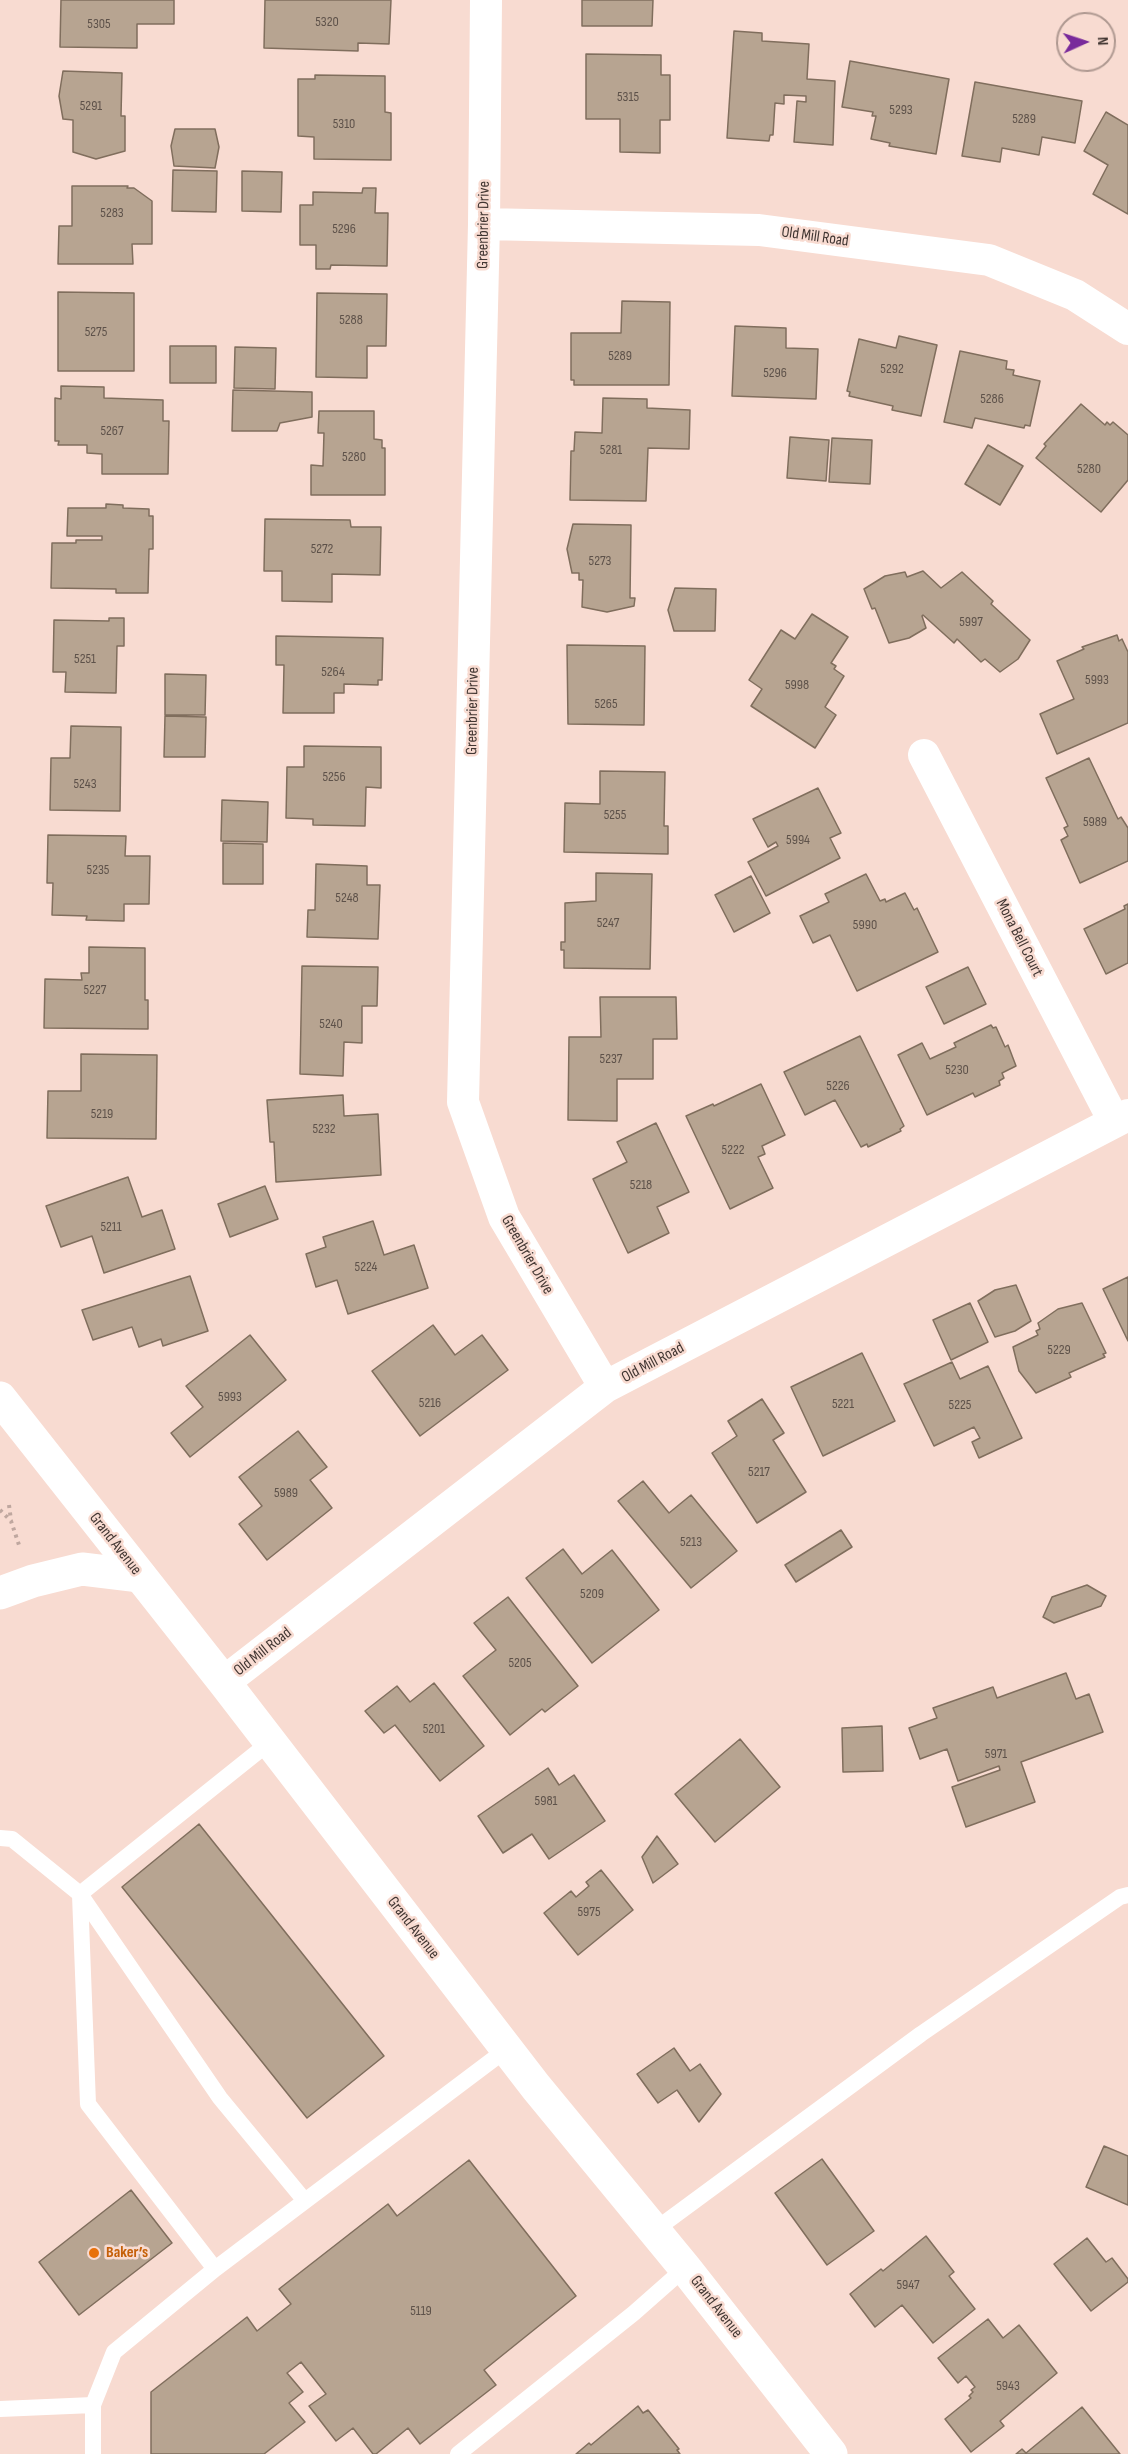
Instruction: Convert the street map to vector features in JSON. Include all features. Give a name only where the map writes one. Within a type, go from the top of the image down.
[{"type":"street","name":"Greenbrier Drive","points":[[486,0],[484,224],[463,1101],[504,1217],[605,1387]]},
{"type":"street","name":"Old Mill Road","points":[[484,224],[759,230],[989,260],[1075,295],[1128,329]]},
{"type":"street","name":"Mona Bell Court","points":[[924,755],[1121,1118]]},
{"type":"street","name":"Old Mill Road","points":[[224,1682],[605,1387],[1121,1118]]},
{"type":"street","name":"Grand Avenue","points":[[0,1398],[224,1682],[536,2087],[686,2268],[831,2454]]},
{"type":"street","points":[[0,1593],[33,1581],[82,1569],[140,1575]]},
{"type":"lane","points":[[80,1894],[270,1742]]},
{"type":"lane","points":[[0,1838],[12,1839],[80,1894],[220,2098],[305,2201]]},
{"type":"lane","points":[[80,1894],[88,2104],[215,2270]]},
{"type":"lane","points":[[655,2230],[921,2034],[1120,1897],[1128,1895]]},
{"type":"lane","points":[[93,2454],[93,2405],[114,2352],[215,2270],[507,2049]]},
{"type":"lane","points":[[458,2454],[634,2313],[686,2268]]},
{"type":"lane","points":[[0,2409],[93,2405]]},
{"type":"path","points":[[9,1505],[11,1521],[22,1554]]},
{"type":"path","points":[[0,1510],[11,1521]]},
{"type":"building","points":[[61,0],[174,0],[174,24],[137,24],[137,48],[60,47]]},
{"type":"building","points":[[265,0],[391,0],[389,44],[358,43],[358,51],[264,48]]},
{"type":"building","points":[[582,0],[653,0],[652,26],[582,26]]},
{"type":"building","points":[[734,31],[762,33],[762,41],[809,44],[807,79],[835,81],[833,145],[794,142],[797,101],[806,102],[806,96],[784,95],[784,104],[775,103],[773,135],[770,135],[769,141],[727,138]]},
{"type":"building","points":[[586,54],[661,55],[661,75],[670,75],[670,120],[660,120],[660,153],[620,152],[620,119],[586,119]]},
{"type":"building","points":[[850,61],[949,79],[936,154],[889,146],[890,143],[871,139],[876,116],[872,116],[873,112],[842,107]]},
{"type":"building","points":[[63,71],[122,73],[121,116],[125,116],[125,151],[96,159],[73,152],[73,120],[63,119],[59,96]]},
{"type":"building","points":[[315,75],[385,76],[385,112],[391,113],[391,160],[314,159],[314,137],[298,136],[298,79],[315,79]]},
{"type":"building","points":[[975,82],[1082,101],[1075,143],[1042,137],[1039,155],[1002,148],[1000,162],[962,156]]},
{"type":"building","points":[[1106,112],[1128,125],[1128,214],[1093,194],[1108,165],[1084,151]]},
{"type":"building","points":[[175,129],[215,129],[219,147],[215,168],[174,166],[171,146]]},
{"type":"building","points":[[173,170],[217,171],[216,212],[172,211]]},
{"type":"building","points":[[242,171],[282,172],[281,212],[242,211]]},
{"type":"building","points":[[72,186],[128,186],[127,188],[134,188],[152,201],[152,244],[132,244],[133,264],[58,264],[59,226],[72,226]]},
{"type":"building","points":[[363,188],[376,188],[375,213],[388,213],[387,266],[331,265],[330,269],[316,269],[316,245],[300,245],[300,205],[313,205],[313,192],[362,193]]},
{"type":"building","points":[[58,292],[134,293],[134,371],[58,371]]},
{"type":"building","points":[[317,293],[387,294],[386,346],[367,346],[367,378],[316,377]]},
{"type":"building","points":[[622,301],[670,302],[669,385],[574,385],[574,380],[571,380],[571,333],[621,333]]},
{"type":"building","points":[[735,326],[786,328],[786,348],[818,349],[816,399],[732,396]]},
{"type":"building","points":[[899,336],[937,345],[921,416],[892,410],[893,406],[849,396],[850,392],[847,391],[859,339],[896,348]]},
{"type":"building","points":[[170,346],[216,346],[216,383],[170,383]]},
{"type":"building","points":[[235,347],[276,348],[275,389],[234,388]]},
{"type":"building","points":[[960,351],[1007,361],[1006,369],[1014,370],[1013,375],[1040,381],[1030,426],[1025,425],[1024,428],[975,418],[972,428],[944,422]]},
{"type":"building","points":[[61,386],[104,387],[104,398],[163,400],[163,421],[169,421],[168,474],[102,474],[102,454],[87,453],[87,445],[58,445],[59,441],[55,441],[55,398],[61,399]]},
{"type":"building","points":[[233,390],[312,392],[312,417],[280,423],[277,431],[232,431]]},
{"type":"building","points":[[603,398],[647,399],[647,408],[690,410],[689,449],[648,448],[646,501],[570,500],[571,451],[574,451],[575,432],[602,433]]},
{"type":"building","points":[[1081,404],[1105,425],[1107,422],[1110,425],[1113,422],[1128,435],[1128,480],[1101,512],[1036,458],[1046,446],[1044,444]]},
{"type":"building","points":[[319,411],[374,411],[374,439],[382,440],[382,448],[385,448],[385,495],[311,495],[311,465],[323,466],[324,433],[318,433]]},
{"type":"building","points":[[790,437],[829,440],[826,481],[787,478]]},
{"type":"building","points":[[832,438],[872,440],[870,484],[829,482]]},
{"type":"building","points":[[988,445],[1023,466],[1000,505],[965,484]]},
{"type":"building","points":[[106,504],[123,505],[123,508],[149,509],[149,516],[153,516],[153,549],[149,549],[148,593],[116,593],[116,589],[51,588],[52,543],[102,540],[102,536],[67,536],[68,508],[106,508]]},
{"type":"building","points":[[265,519],[350,520],[351,527],[381,527],[380,575],[332,574],[332,602],[282,601],[282,571],[264,571]]},
{"type":"building","points":[[573,524],[631,525],[630,598],[635,598],[634,606],[607,612],[582,607],[583,580],[579,580],[579,573],[572,573],[567,549]]},
{"type":"building","points":[[923,571],[941,588],[962,572],[993,601],[991,604],[1030,640],[1018,659],[1000,672],[985,659],[981,662],[957,639],[954,643],[923,615],[926,628],[909,638],[889,643],[875,608],[872,609],[864,589],[885,576],[905,572],[907,577]]},
{"type":"building","points":[[675,588],[716,589],[715,631],[674,631],[668,610]]},
{"type":"building","points":[[812,614],[848,637],[831,663],[836,666],[834,669],[844,676],[825,707],[836,715],[815,748],[751,706],[762,689],[749,680],[781,630],[795,639]]},
{"type":"building","points":[[109,618],[124,618],[124,646],[117,646],[116,693],[65,692],[66,672],[53,672],[54,620],[109,621]]},
{"type":"building","points":[[1117,635],[1119,641],[1122,639],[1128,652],[1128,723],[1057,754],[1040,714],[1074,699],[1057,661],[1084,649],[1082,647]]},
{"type":"building","points":[[276,636],[383,638],[382,680],[378,680],[378,685],[344,684],[344,693],[334,693],[334,713],[283,713],[284,665],[276,665]]},
{"type":"building","points":[[567,645],[645,646],[644,725],[568,724]]},
{"type":"building","points":[[165,674],[206,675],[205,715],[165,715]]},
{"type":"building","points":[[165,716],[206,717],[205,757],[164,757]]},
{"type":"building","points":[[71,726],[121,727],[120,811],[50,810],[51,758],[70,758]]},
{"type":"building","points":[[304,746],[381,747],[381,788],[366,787],[365,826],[313,825],[313,819],[286,818],[287,767],[304,767]]},
{"type":"building","points":[[1089,758],[1118,819],[1121,817],[1128,828],[1128,861],[1080,883],[1061,840],[1068,836],[1064,828],[1068,826],[1046,778]]},
{"type":"building","points":[[600,771],[665,772],[664,826],[668,826],[668,854],[564,852],[565,803],[600,804]]},
{"type":"building","points":[[818,788],[841,833],[830,838],[840,858],[766,896],[748,862],[778,846],[776,842],[768,847],[753,819]]},
{"type":"building","points":[[222,800],[268,802],[267,842],[221,841]]},
{"type":"building","points":[[48,835],[126,836],[125,856],[150,856],[149,904],[124,904],[124,921],[86,920],[87,916],[52,915],[53,883],[47,883]]},
{"type":"building","points":[[223,843],[263,844],[263,884],[223,884]]},
{"type":"building","points":[[316,864],[367,866],[367,885],[380,885],[378,939],[307,937],[308,910],[315,910]]},
{"type":"building","points":[[596,873],[652,874],[650,969],[564,968],[564,950],[561,950],[561,942],[565,942],[565,903],[596,901]]},
{"type":"building","points":[[866,874],[880,901],[885,899],[886,902],[905,893],[914,910],[917,908],[938,952],[857,991],[830,935],[813,943],[800,916],[829,902],[825,894]]},
{"type":"building","points":[[751,876],[770,913],[734,932],[715,895]]},
{"type":"building","points":[[1128,904],[1128,963],[1106,974],[1084,929],[1125,909],[1124,906]]},
{"type":"building","points":[[89,947],[145,948],[145,1000],[148,1000],[148,1029],[44,1028],[45,979],[82,980],[81,973],[89,973]]},
{"type":"building","points":[[302,966],[378,967],[377,1006],[362,1006],[362,1043],[344,1042],[343,1076],[300,1074]]},
{"type":"building","points":[[968,967],[986,1004],[944,1024],[926,987]]},
{"type":"building","points":[[600,997],[676,997],[677,1039],[653,1039],[653,1079],[617,1079],[617,1121],[568,1120],[569,1037],[601,1037]]},
{"type":"building","points":[[991,1025],[993,1028],[996,1027],[1005,1047],[1008,1045],[1016,1066],[1002,1073],[1004,1078],[999,1081],[1000,1085],[975,1097],[973,1093],[927,1115],[898,1055],[922,1043],[930,1059],[956,1047],[954,1043]]},
{"type":"building","points":[[860,1036],[904,1126],[900,1129],[901,1131],[868,1147],[867,1144],[861,1147],[835,1100],[805,1115],[784,1072]]},
{"type":"building","points":[[81,1054],[157,1055],[156,1139],[47,1138],[48,1091],[81,1091]]},
{"type":"building","points":[[761,1084],[785,1135],[762,1146],[765,1154],[758,1157],[773,1188],[730,1209],[686,1116]]},
{"type":"building","points":[[343,1095],[344,1116],[378,1114],[381,1175],[276,1182],[274,1142],[270,1142],[267,1100]]},
{"type":"building","points":[[656,1123],[689,1192],[657,1207],[669,1233],[628,1253],[593,1179],[627,1162],[617,1142]]},
{"type":"building","points":[[128,1177],[142,1217],[162,1210],[175,1249],[104,1273],[92,1236],[61,1247],[46,1206]]},
{"type":"building","points":[[265,1186],[278,1219],[230,1237],[218,1204]]},
{"type":"building","points":[[373,1221],[384,1255],[414,1245],[428,1288],[348,1314],[337,1280],[316,1287],[306,1254],[326,1247],[323,1237]]},
{"type":"building","points":[[190,1276],[208,1331],[163,1346],[161,1339],[139,1347],[132,1327],[93,1340],[82,1310]]},
{"type":"building","points":[[1128,1277],[1128,1341],[1103,1289]]},
{"type":"building","points":[[1016,1285],[1031,1321],[1015,1331],[995,1337],[978,1301],[995,1290]]},
{"type":"building","points":[[970,1303],[988,1342],[951,1360],[933,1320]]},
{"type":"building","points":[[1082,1303],[1106,1353],[1103,1354],[1105,1357],[1069,1373],[1071,1377],[1036,1393],[1019,1371],[1013,1347],[1038,1335],[1036,1331],[1040,1329],[1038,1323],[1058,1309]]},
{"type":"building","points":[[433,1325],[455,1355],[482,1335],[508,1370],[420,1436],[372,1371]]},
{"type":"building","points":[[250,1335],[286,1380],[190,1457],[171,1433],[203,1407],[186,1386]]},
{"type":"building","points":[[862,1353],[895,1421],[823,1456],[791,1387]]},
{"type":"building","points":[[952,1362],[960,1379],[988,1366],[1022,1438],[979,1458],[972,1442],[980,1438],[974,1427],[934,1446],[904,1384]]},
{"type":"building","points":[[762,1399],[784,1433],[773,1440],[806,1492],[757,1523],[712,1453],[737,1436],[728,1421]]},
{"type":"building","points":[[298,1431],[327,1467],[310,1480],[332,1508],[267,1560],[239,1524],[262,1506],[239,1477]]},
{"type":"building","points":[[643,1481],[669,1513],[691,1495],[737,1551],[691,1588],[618,1501]]},
{"type":"building","points":[[841,1530],[852,1547],[796,1582],[785,1565]]},
{"type":"building","points":[[563,1549],[582,1574],[612,1550],[659,1610],[592,1663],[526,1578]]},
{"type":"building","points":[[1087,1585],[1106,1596],[1101,1606],[1054,1623],[1043,1617],[1052,1597]]},
{"type":"building","points":[[508,1597],[578,1686],[545,1712],[542,1709],[510,1735],[463,1676],[496,1650],[474,1623]]},
{"type":"building","points":[[1066,1673],[1076,1699],[1089,1694],[1103,1732],[1021,1762],[1035,1802],[966,1827],[952,1787],[1000,1770],[999,1766],[958,1781],[947,1749],[920,1759],[909,1728],[937,1718],[933,1708],[993,1687],[997,1698]]},
{"type":"building","points":[[434,1683],[484,1746],[440,1781],[395,1725],[384,1733],[365,1711],[397,1686],[410,1702]]},
{"type":"building","points":[[882,1726],[883,1771],[843,1772],[842,1728]]},
{"type":"building","points":[[740,1739],[780,1787],[715,1842],[675,1794]]},
{"type":"building","points":[[548,1768],[559,1785],[574,1775],[605,1821],[549,1859],[532,1834],[503,1853],[478,1816]]},
{"type":"building","points":[[199,1824],[384,2056],[307,2118],[122,1887]]},
{"type":"building","points":[[657,1836],[678,1864],[653,1883],[642,1857]]},
{"type":"building","points":[[601,1870],[633,1910],[578,1955],[544,1913],[571,1891],[576,1897],[589,1886],[586,1882]]},
{"type":"building","points":[[674,2048],[690,2071],[700,2064],[721,2094],[699,2122],[677,2090],[658,2103],[637,2074]]},
{"type":"building","points":[[1104,2146],[1128,2156],[1128,2205],[1086,2187]]},
{"type":"building","points":[[822,2159],[874,2231],[827,2265],[775,2193]]},
{"type":"building","points":[[469,2160],[576,2296],[484,2370],[496,2385],[420,2444],[408,2428],[373,2454],[353,2428],[336,2441],[309,2406],[326,2394],[301,2362],[287,2373],[303,2392],[289,2403],[305,2422],[264,2454],[151,2454],[151,2392],[247,2317],[257,2331],[291,2304],[279,2289],[388,2204],[397,2216]]},
{"type":"building","points":[[131,2190],[172,2243],[79,2315],[39,2262]]},
{"type":"building","points":[[926,2236],[954,2272],[949,2276],[975,2309],[933,2343],[902,2305],[875,2327],[850,2294]]},
{"type":"building","points":[[1087,2238],[1106,2262],[1112,2258],[1128,2279],[1128,2282],[1091,2311],[1054,2264]]},
{"type":"building","points":[[988,2319],[1003,2338],[1019,2325],[1057,2373],[1000,2421],[1004,2426],[971,2452],[945,2419],[971,2398],[969,2396],[973,2392],[971,2390],[975,2387],[966,2376],[958,2383],[938,2358]]},
{"type":"building","points":[[638,2406],[643,2413],[648,2410],[679,2449],[677,2450],[680,2454],[576,2454],[589,2443],[591,2445]]},
{"type":"building","points":[[1082,2407],[1120,2454],[1016,2454],[1022,2449],[1026,2453]]},
{"type":"place","name":"Baker’s","points":[[94,2253]]}]
